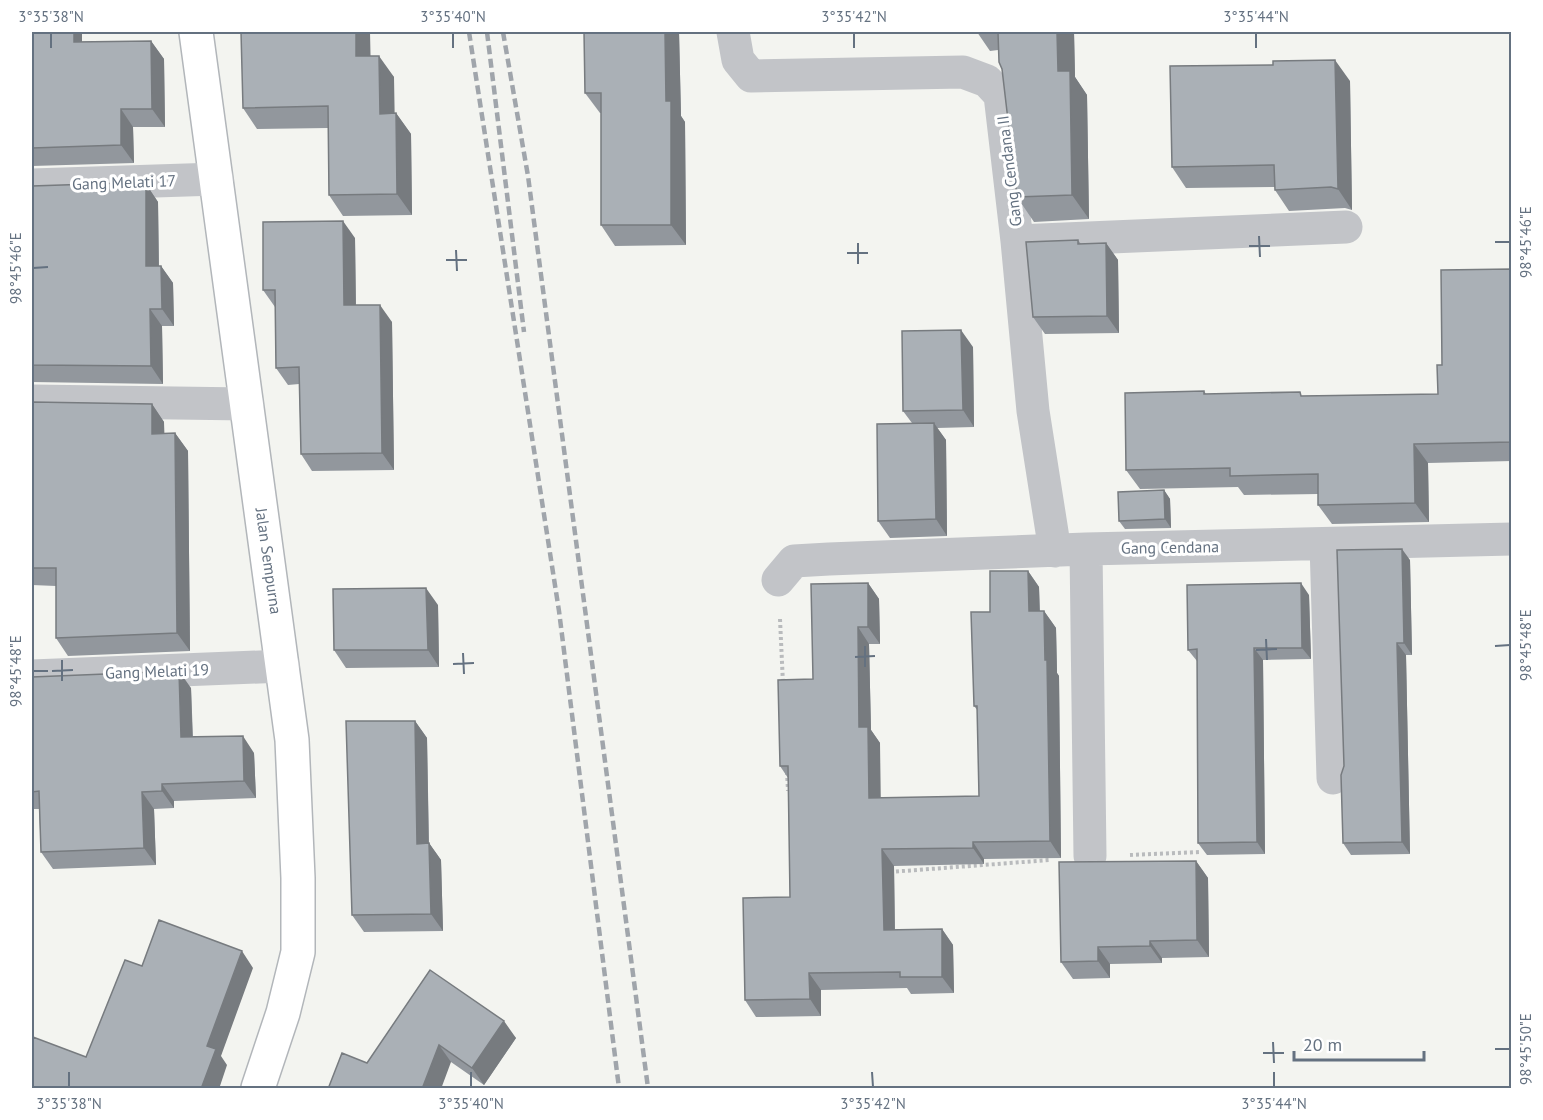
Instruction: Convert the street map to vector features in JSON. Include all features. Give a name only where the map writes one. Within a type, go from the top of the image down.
[{"type":"street","name":"Jalan Sempurna","points":[[196,32],[292,740],[298,878],[298,952],[283,1013],[258,1089]]},
{"type":"street","name":"Gang Cendana II","points":[[733,32],[738,60],[751,76],[963,72],[987,81],[1000,95],[1033,411],[1071,550],[1090,856]]},
{"type":"street","name":"Gang Melati 17","points":[[32,184],[217,179]]},
{"type":"street","points":[[1017,241],[1346,227]]},
{"type":"street","points":[[32,401],[247,404]]},
{"type":"street","name":"Gang Cendana","points":[[778,580],[794,561],[829,559],[1071,550],[1512,540]]},
{"type":"street","points":[[1326,544],[1333,778]]},
{"type":"street","name":"Gang Melati 19","points":[[32,676],[283,666]]},
{"type":"path","points":[[778,580],[783,687]]},
{"type":"path","points":[[787,771],[788,795]]},
{"type":"path","points":[[883,873],[1090,856],[1201,852]]},
{"type":"building","points":[[32,32],[74,32],[74,42],[151,41],[152,109],[121,109],[121,145],[32,148]]},
{"type":"building","points":[[241,32],[356,32],[356,56],[379,56],[380,114],[396,113],[397,194],[329,195],[328,106],[243,108]]},
{"type":"building","points":[[584,32],[665,32],[666,101],[671,101],[671,225],[601,225],[601,93],[585,93]]},
{"type":"building","points":[[998,32],[1057,32],[1058,71],[1070,71],[1072,195],[1017,197],[1002,69],[999,62]]},
{"type":"building","points":[[1335,60],[1338,189],[1331,187],[1275,190],[1274,165],[1172,167],[1170,66],[1273,65],[1273,61]]},
{"type":"building","points":[[146,184],[146,266],[161,266],[162,309],[150,309],[151,366],[32,365],[32,186]]},
{"type":"building","points":[[343,221],[344,305],[380,305],[382,453],[301,454],[299,367],[276,368],[275,290],[263,290],[263,222]]},
{"type":"building","points":[[1078,240],[1078,244],[1106,243],[1107,316],[1033,317],[1026,242]]},
{"type":"building","points":[[1512,269],[1512,442],[1414,444],[1415,503],[1318,505],[1318,474],[1230,476],[1230,468],[1126,470],[1125,393],[1300,392],[1301,396],[1438,394],[1437,365],[1442,365],[1441,270]]},
{"type":"building","points":[[961,330],[963,410],[903,411],[902,331]]},
{"type":"building","points":[[32,402],[152,404],[152,434],[175,433],[177,633],[56,638],[56,568],[32,568]]},
{"type":"building","points":[[934,423],[936,519],[878,521],[877,424]]},
{"type":"building","points":[[1164,490],[1165,519],[1119,521],[1118,492]]},
{"type":"building","points":[[1402,549],[1404,643],[1397,643],[1402,842],[1343,843],[1341,775],[1344,766],[1337,550]]},
{"type":"building","points":[[990,571],[1028,571],[1029,611],[1044,611],[1050,841],[973,842],[973,848],[882,849],[884,930],[942,929],[942,977],[900,977],[900,972],[809,973],[810,999],[745,1000],[743,898],[790,897],[788,766],[780,766],[778,680],[813,679],[811,584],[868,583],[868,627],[858,627],[859,727],[868,727],[869,798],[979,796],[977,706],[974,706],[971,612],[990,612]]},
{"type":"building","points":[[1301,583],[1302,648],[1254,648],[1257,842],[1198,843],[1197,649],[1188,650],[1187,585]]},
{"type":"building","points":[[426,588],[428,650],[334,650],[333,589]]},
{"type":"building","points":[[179,671],[181,737],[243,736],[244,781],[162,784],[162,791],[142,792],[144,848],[41,852],[39,791],[32,792],[32,677]]},
{"type":"building","points":[[346,721],[415,721],[417,844],[429,843],[431,914],[352,915]]},
{"type":"building","points":[[1196,861],[1197,940],[1150,941],[1150,946],[1098,947],[1098,961],[1061,962],[1059,862]]},
{"type":"building","points":[[159,920],[242,951],[207,1046],[216,1049],[201,1089],[32,1089],[33,1037],[86,1057],[125,960],[142,966]]},
{"type":"building","points":[[430,970],[504,1021],[472,1068],[439,1045],[422,1089],[328,1089],[342,1053],[367,1063]]},
{"type":"railway","points":[[469,32],[559,611],[619,1088]]},
{"type":"railway","points":[[487,32],[524,332]]},
{"type":"railway","points":[[503,32],[528,176],[648,1088]]}]
